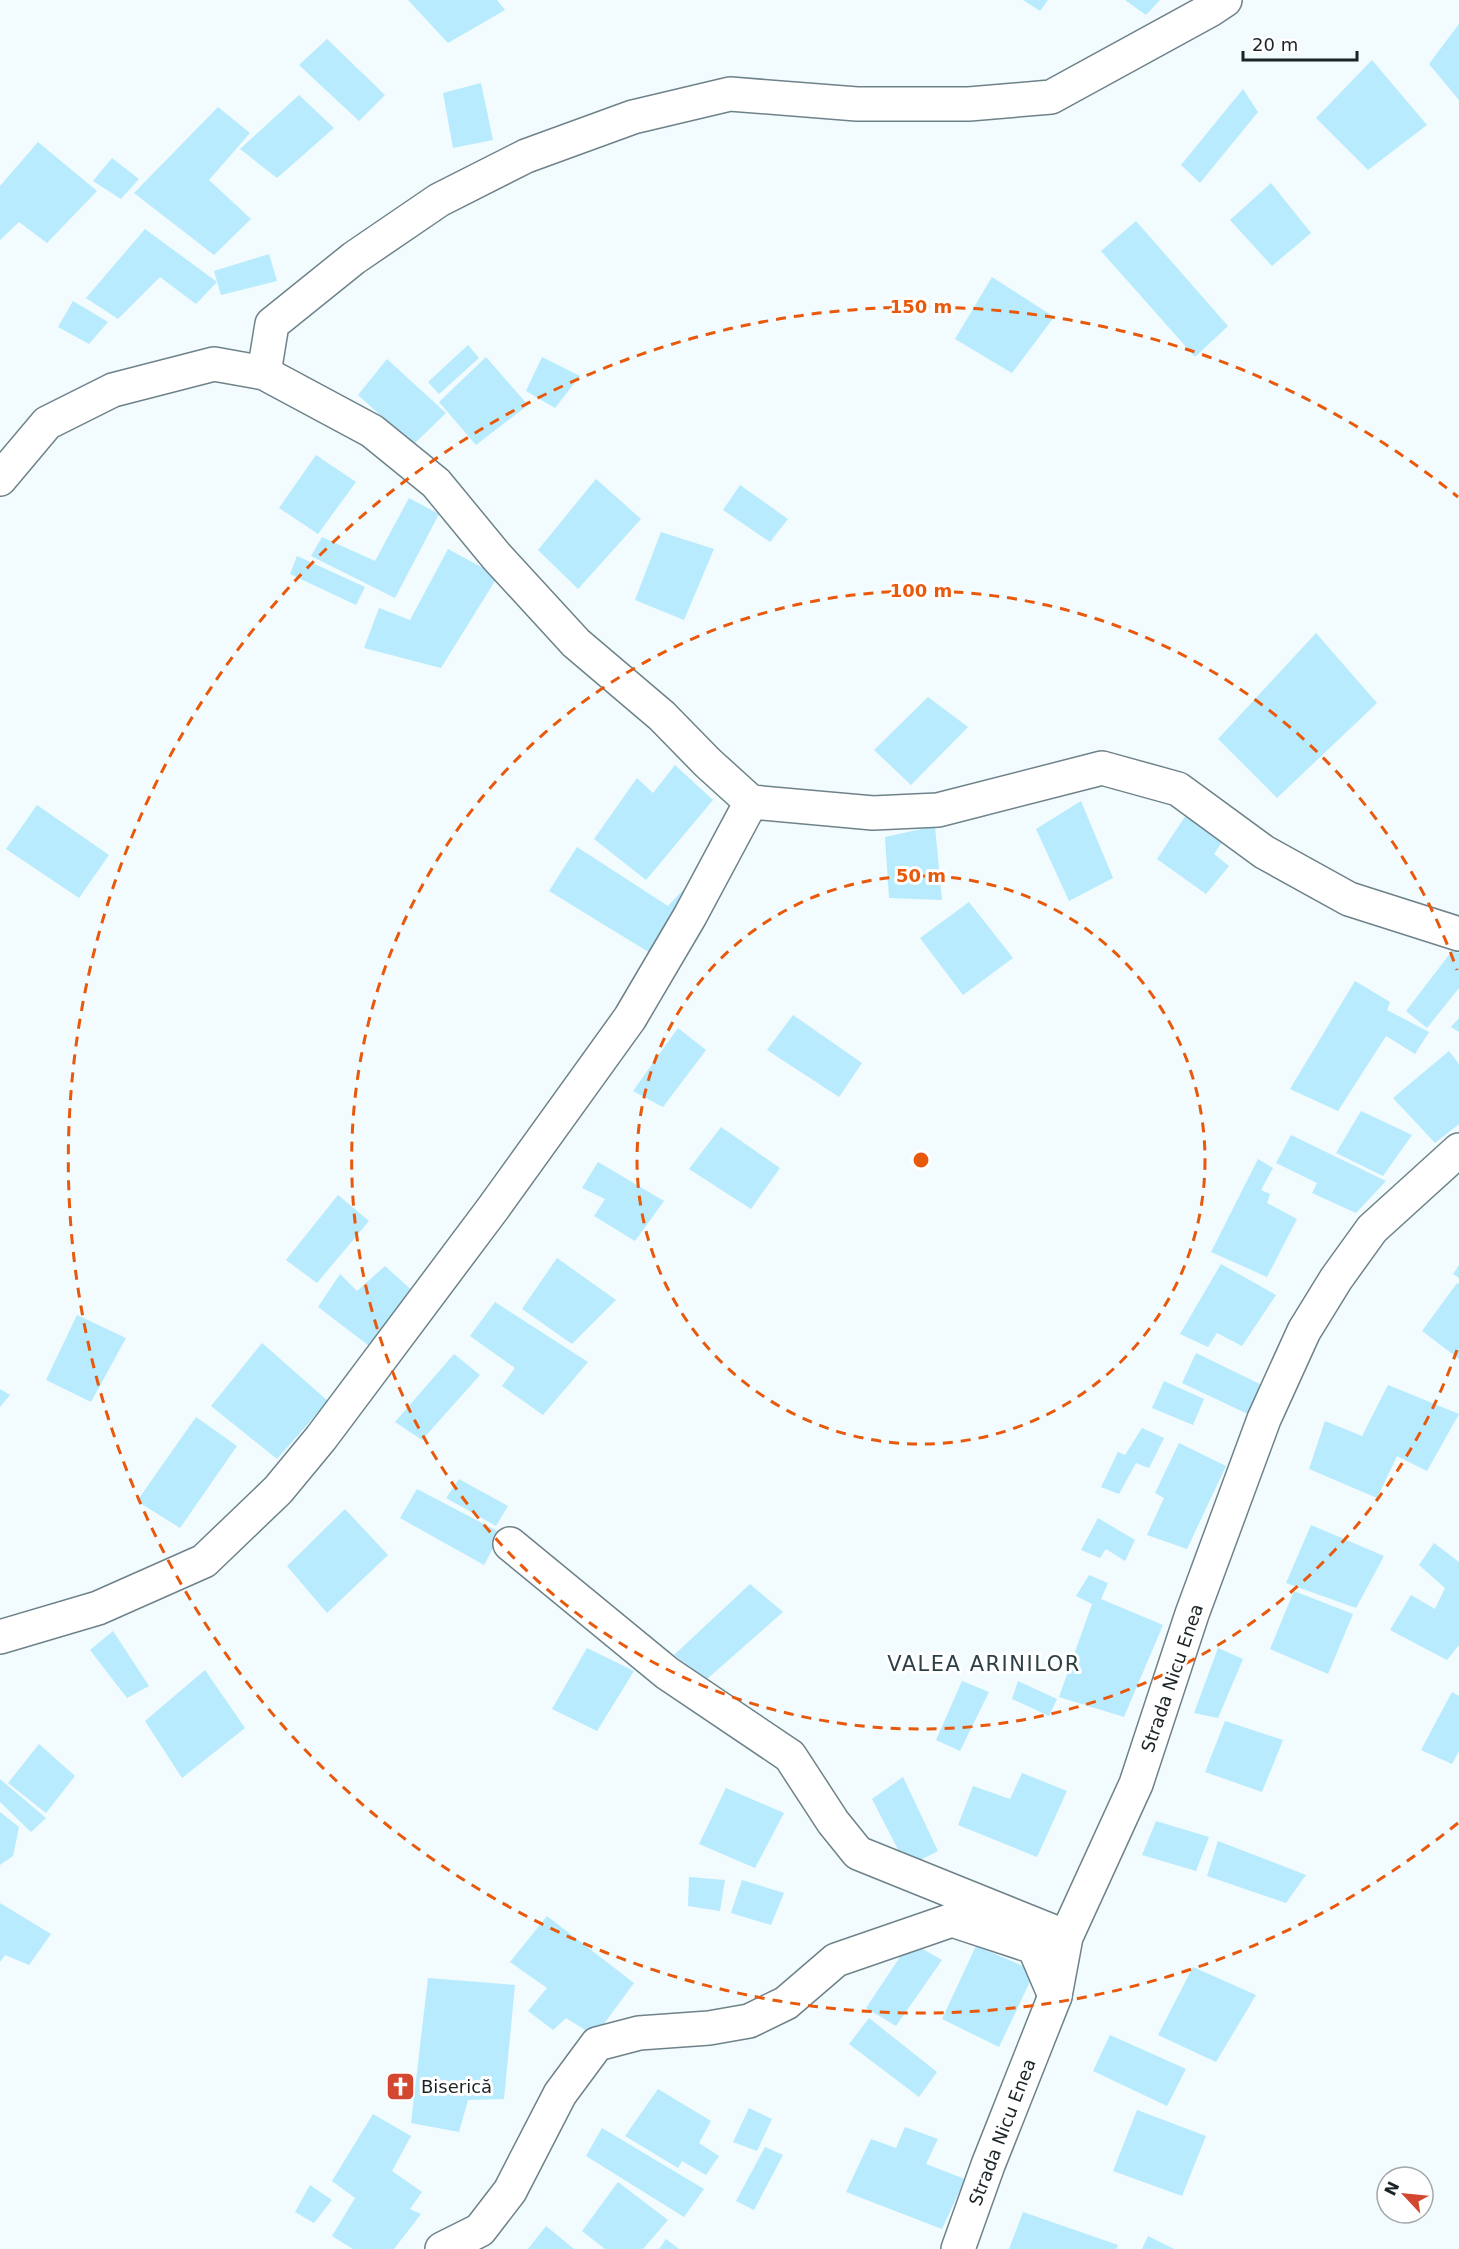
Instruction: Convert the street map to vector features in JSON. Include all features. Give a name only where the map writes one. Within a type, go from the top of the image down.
[{"type":"street","points":[[264,373],[272,324],[354,258],[439,200],[526,156],[633,117],[730,94],[857,104],[969,104],[1051,97],[1225,0]]},
{"type":"street","points":[[0,479],[47,423],[113,390],[214,364],[264,373],[372,431],[436,483],[497,557],[576,643],[662,716],[708,763],[751,802],[873,813],[938,810],[1102,768],[1178,789],[1264,852],[1349,898],[1459,934]]},
{"type":"street","points":[[0,1637],[98,1608],[204,1561],[278,1490],[328,1429],[494,1207],[630,1018],[690,916],[751,802]]},
{"type":"street","name":"Strada Nicu Enea","points":[[958,2249],[1055,1996],[1066,1937],[1136,1784],[1192,1614],[1264,1419],[1304,1331],[1336,1279],[1372,1229],[1459,1150]]},
{"type":"street","points":[[510,1544],[667,1673],[790,1756],[833,1822],[858,1853],[1066,1937]]},
{"type":"street","points":[[442,2249],[480,2230],[510,2192],[560,2094],[597,2044],[639,2033],[709,2028],[749,2021],[786,2003],[836,1960],[952,1920],[1034,1947],[1055,1996]]},
{"type":"building","points":[[408,0],[497,0],[505,10],[448,43]]},
{"type":"building","points":[[1023,0],[1048,0],[1040,11]]},
{"type":"building","points":[[1125,0],[1160,0],[1146,15]]},
{"type":"building","points":[[1459,24],[1459,100],[1429,64]]},
{"type":"building","points":[[327,39],[385,95],[359,121],[299,65]]},
{"type":"building","points":[[1372,60],[1427,125],[1368,170],[1316,118]]},
{"type":"building","points":[[481,83],[493,140],[453,148],[443,93]]},
{"type":"building","points":[[1243,89],[1258,112],[1200,183],[1181,165]]},
{"type":"building","points":[[299,95],[334,128],[277,178],[240,149]]},
{"type":"building","points":[[218,107],[250,133],[209,180],[251,219],[214,255],[134,193]]},
{"type":"building","points":[[38,142],[97,191],[47,243],[19,222],[0,240],[0,186]]},
{"type":"building","points":[[112,158],[139,179],[121,199],[93,181]]},
{"type":"building","points":[[1271,183],[1311,233],[1272,266],[1230,220]]},
{"type":"building","points":[[1136,221],[1228,326],[1195,357],[1101,251]]},
{"type":"building","points":[[145,229],[217,282],[196,304],[160,277],[118,319],[86,298]]},
{"type":"building","points":[[269,254],[277,281],[221,295],[214,271]]},
{"type":"building","points":[[992,277],[1054,317],[1012,373],[955,339]]},
{"type":"building","points":[[73,301],[108,322],[89,344],[58,327]]},
{"type":"building","points":[[468,345],[479,358],[439,394],[428,382]]},
{"type":"building","points":[[486,357],[528,405],[476,445],[439,402]]},
{"type":"building","points":[[542,357],[580,376],[555,408],[526,391]]},
{"type":"building","points":[[387,359],[446,413],[413,445],[358,395]]},
{"type":"building","points":[[316,455],[356,482],[318,534],[279,508]]},
{"type":"building","points":[[596,479],[641,519],[578,589],[538,550]]},
{"type":"building","points":[[740,485],[788,519],[770,542],[723,510]]},
{"type":"building","points":[[409,498],[439,514],[395,598],[311,556],[322,537],[375,561]]},
{"type":"building","points":[[661,532],[714,549],[684,620],[635,600]]},
{"type":"building","points":[[448,549],[498,576],[441,668],[364,648],[379,608],[410,620]]},
{"type":"building","points":[[297,556],[365,587],[356,605],[290,574]]},
{"type":"building","points":[[1316,633],[1377,703],[1277,798],[1218,739]]},
{"type":"building","points":[[928,697],[968,727],[911,785],[874,750]]},
{"type":"building","points":[[675,765],[713,800],[646,880],[594,839],[637,778],[653,793]]},
{"type":"building","points":[[1081,801],[1113,878],[1069,901],[1036,829]]},
{"type":"building","points":[[37,805],[109,855],[79,898],[6,849]]},
{"type":"building","points":[[1188,812],[1224,839],[1214,854],[1229,866],[1206,894],[1157,859]]},
{"type":"building","points":[[935,826],[942,900],[889,898],[885,837]]},
{"type":"building","points":[[577,847],[668,906],[684,889],[694,897],[655,956],[549,891]]},
{"type":"building","points":[[969,902],[1013,958],[963,995],[920,938]]},
{"type":"building","points":[[1452,951],[1459,953],[1459,988],[1427,1028],[1406,1011]]},
{"type":"building","points":[[1355,981],[1390,1002],[1387,1010],[1429,1032],[1415,1054],[1386,1036],[1338,1111],[1290,1089]]},
{"type":"building","points":[[793,1015],[862,1063],[839,1097],[767,1050]]},
{"type":"building","points":[[1459,1018],[1459,1032],[1451,1027]]},
{"type":"building","points":[[678,1028],[706,1050],[663,1107],[633,1091]]},
{"type":"building","points":[[1449,1051],[1459,1064],[1459,1124],[1435,1143],[1393,1098]]},
{"type":"building","points":[[1361,1111],[1412,1135],[1383,1176],[1336,1153]]},
{"type":"building","points":[[721,1127],[780,1168],[751,1209],[689,1169]]},
{"type":"building","points":[[1291,1135],[1386,1181],[1356,1213],[1312,1193],[1317,1183],[1276,1163]]},
{"type":"building","points":[[1258,1159],[1273,1168],[1261,1190],[1270,1194],[1267,1203],[1297,1219],[1267,1277],[1211,1252]]},
{"type":"building","points":[[598,1162],[664,1201],[635,1241],[594,1216],[605,1199],[582,1188]]},
{"type":"building","points":[[338,1195],[369,1221],[317,1283],[286,1260]]},
{"type":"building","points":[[557,1258],[616,1300],[572,1344],[522,1309]]},
{"type":"building","points":[[1221,1264],[1276,1295],[1242,1346],[1217,1333],[1208,1347],[1180,1334]]},
{"type":"building","points":[[1459,1265],[1459,1278],[1453,1274]]},
{"type":"building","points":[[385,1266],[416,1294],[372,1348],[318,1307],[340,1274],[357,1291]]},
{"type":"building","points":[[1457,1283],[1459,1284],[1459,1359],[1422,1331]]},
{"type":"building","points":[[495,1302],[588,1362],[543,1415],[502,1386],[515,1368],[470,1336]]},
{"type":"building","points":[[77,1315],[126,1338],[91,1402],[46,1380]]},
{"type":"building","points":[[262,1343],[328,1401],[277,1459],[211,1406]]},
{"type":"building","points":[[1196,1353],[1266,1387],[1252,1416],[1182,1383]]},
{"type":"building","points":[[454,1354],[480,1375],[422,1440],[395,1422]]},
{"type":"building","points":[[1164,1381],[1204,1399],[1193,1425],[1152,1408]]},
{"type":"building","points":[[1388,1385],[1459,1414],[1427,1471],[1397,1456],[1377,1498],[1309,1469],[1325,1421],[1362,1436]]},
{"type":"building","points":[[0,1389],[10,1395],[0,1407]]},
{"type":"building","points":[[196,1417],[237,1446],[180,1528],[137,1501]]},
{"type":"building","points":[[1142,1428],[1164,1438],[1149,1468],[1136,1463],[1119,1494],[1101,1487],[1118,1452],[1125,1455]]},
{"type":"building","points":[[1179,1443],[1226,1466],[1187,1549],[1147,1535],[1164,1498],[1155,1493]]},
{"type":"building","points":[[459,1479],[508,1506],[496,1526],[446,1498]]},
{"type":"building","points":[[417,1489],[501,1533],[484,1565],[400,1518]]},
{"type":"building","points":[[345,1509],[388,1555],[327,1613],[287,1566]]},
{"type":"building","points":[[1098,1518],[1135,1540],[1125,1561],[1106,1549],[1100,1558],[1081,1550]]},
{"type":"building","points":[[1311,1525],[1384,1556],[1356,1608],[1286,1583]]},
{"type":"building","points":[[1434,1543],[1459,1562],[1459,1645],[1447,1660],[1390,1630],[1411,1595],[1435,1609],[1445,1588],[1419,1565]]},
{"type":"building","points":[[1089,1575],[1108,1583],[1101,1599],[1163,1625],[1124,1717],[1059,1697],[1092,1604],[1076,1596]]},
{"type":"building","points":[[750,1584],[783,1612],[707,1679],[674,1655]]},
{"type":"building","points":[[1294,1591],[1353,1614],[1328,1674],[1270,1649]]},
{"type":"building","points":[[113,1631],[149,1686],[127,1698],[90,1650]]},
{"type":"building","points":[[587,1648],[634,1671],[597,1731],[552,1709]]},
{"type":"building","points":[[1218,1648],[1243,1659],[1218,1718],[1194,1713]]},
{"type":"building","points":[[205,1670],[245,1728],[182,1778],[145,1721]]},
{"type":"building","points":[[962,1681],[989,1692],[960,1751],[936,1740]]},
{"type":"building","points":[[1018,1681],[1057,1699],[1049,1716],[1012,1699]]},
{"type":"building","points":[[1452,1692],[1459,1696],[1459,1751],[1452,1764],[1421,1750]]},
{"type":"building","points":[[1225,1721],[1283,1740],[1262,1792],[1205,1772]]},
{"type":"building","points":[[39,1744],[75,1776],[46,1813],[8,1783]]},
{"type":"building","points":[[1022,1773],[1067,1791],[1037,1857],[958,1825],[973,1786],[1010,1799]]},
{"type":"building","points":[[903,1777],[938,1851],[907,1867],[872,1799]]},
{"type":"building","points":[[0,1779],[46,1818],[31,1832],[0,1802]]},
{"type":"building","points":[[726,1788],[784,1813],[755,1868],[699,1844]]},
{"type":"building","points":[[0,1812],[19,1827],[13,1856],[0,1865]]},
{"type":"building","points":[[1156,1821],[1209,1837],[1196,1871],[1142,1855]]},
{"type":"building","points":[[1218,1841],[1306,1875],[1286,1903],[1207,1876]]},
{"type":"building","points":[[689,1877],[725,1880],[720,1911],[688,1906]]},
{"type":"building","points":[[742,1880],[784,1893],[771,1925],[731,1913]]},
{"type":"building","points":[[0,1903],[51,1934],[29,1965],[5,1955],[0,1962]]},
{"type":"building","points":[[547,1916],[634,1983],[595,2036],[566,2018],[553,2030],[528,2011],[547,1988],[510,1962]]},
{"type":"building","points":[[910,1942],[942,1960],[896,2026],[866,2008]]},
{"type":"building","points":[[976,1946],[1035,1971],[999,2047],[942,2019]]},
{"type":"building","points":[[1193,1967],[1256,1995],[1216,2062],[1158,2035]]},
{"type":"building","points":[[428,1978],[515,1985],[504,2099],[468,2100],[459,2132],[411,2123]]},
{"type":"building","points":[[869,2018],[937,2072],[919,2097],[849,2044]]},
{"type":"building","points":[[1110,2035],[1186,2069],[1167,2106],[1093,2071]]},
{"type":"building","points":[[658,2089],[711,2121],[699,2143],[719,2156],[706,2175],[682,2161],[678,2168],[625,2136]]},
{"type":"building","points":[[749,2108],[772,2119],[757,2151],[733,2142]]},
{"type":"building","points":[[1137,2110],[1206,2136],[1182,2196],[1113,2171]]},
{"type":"building","points":[[373,2114],[411,2136],[392,2171],[422,2192],[410,2209],[421,2214],[394,2249],[353,2249],[332,2236],[355,2198],[332,2181]]},
{"type":"building","points":[[905,2127],[938,2139],[926,2164],[965,2179],[942,2229],[846,2192],[871,2139],[896,2148]]},
{"type":"building","points":[[602,2128],[704,2189],[684,2217],[586,2156]]},
{"type":"building","points":[[765,2147],[783,2155],[754,2210],[736,2201]]},
{"type":"building","points":[[618,2182],[668,2220],[643,2249],[605,2249],[582,2231]]},
{"type":"building","points":[[310,2185],[332,2200],[314,2223],[295,2212]]},
{"type":"building","points":[[1023,2212],[1118,2245],[1116,2249],[1009,2249]]},
{"type":"building","points":[[546,2226],[574,2249],[528,2249]]},
{"type":"building","points":[[1148,2236],[1174,2249],[1142,2249]]},
{"type":"building","points":[[666,2239],[679,2249],[659,2249]]},
{"type":"place","name":"Biserică","points":[[400,2086]]},
{"type":"district","name":"VALEA ARINILOR","points":[[984,1664]]}]
